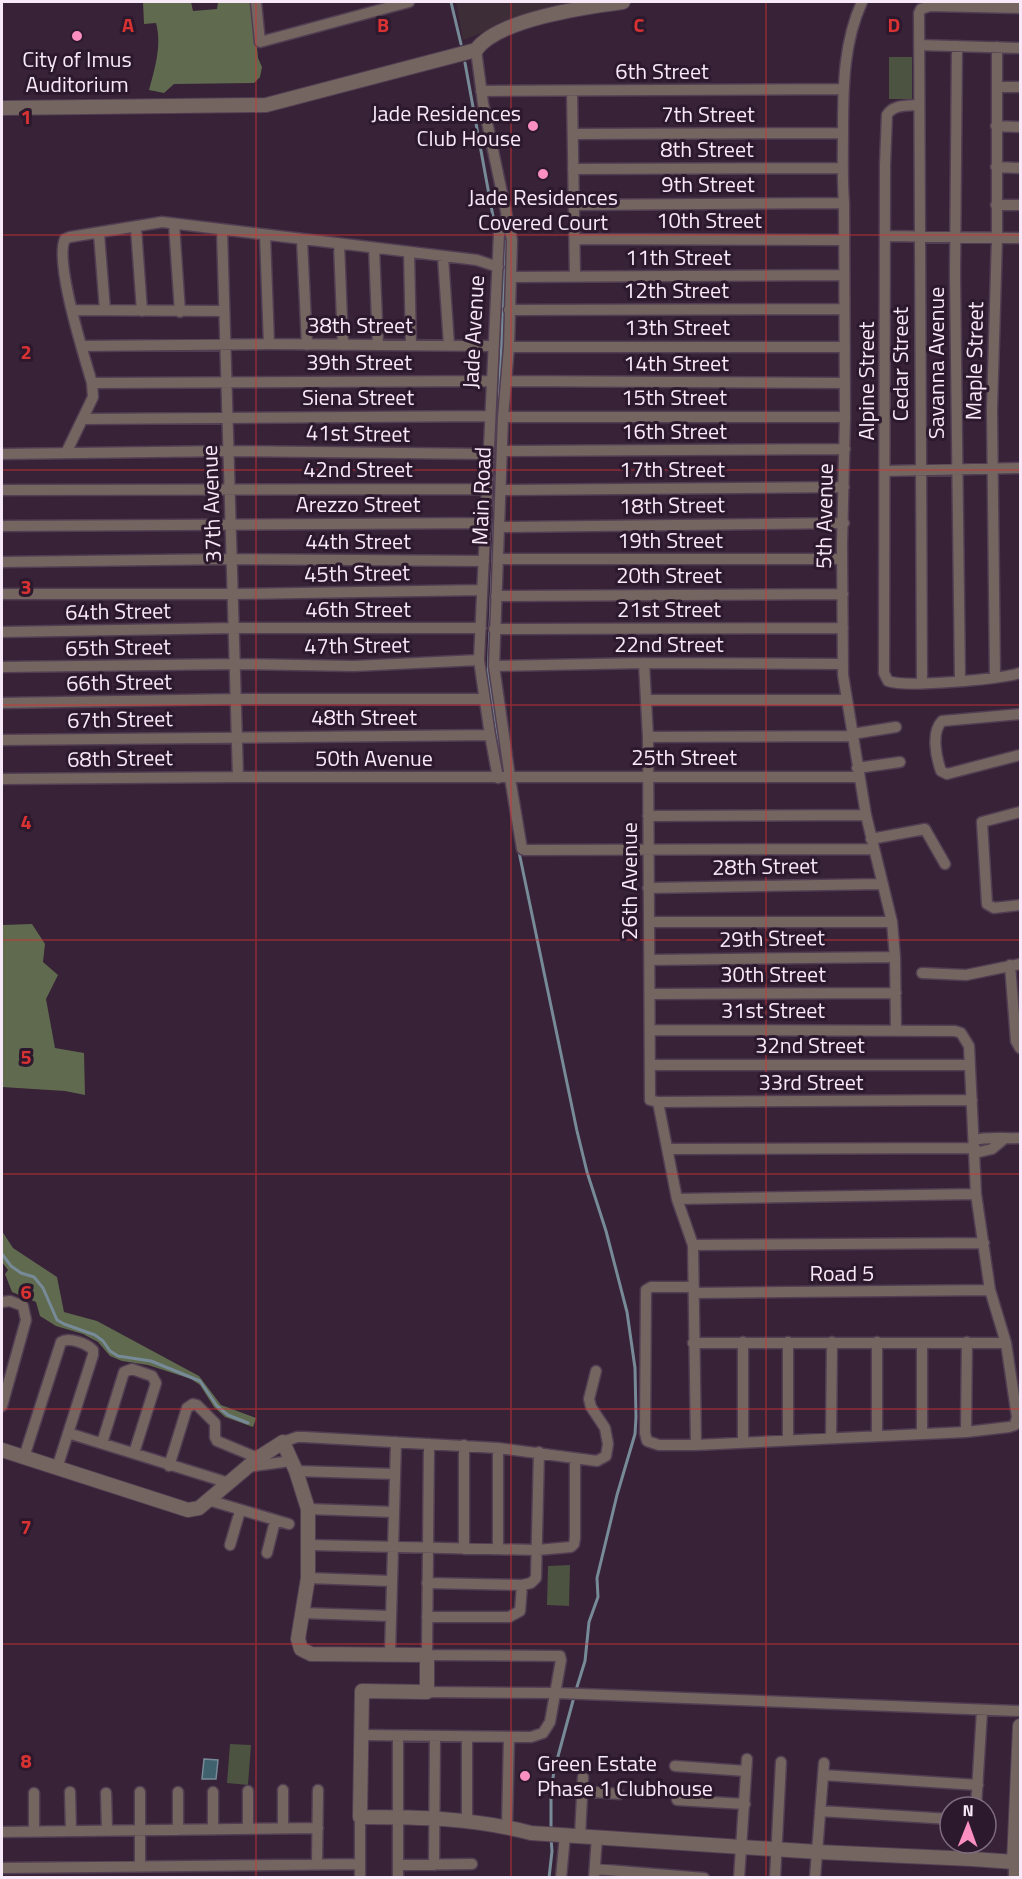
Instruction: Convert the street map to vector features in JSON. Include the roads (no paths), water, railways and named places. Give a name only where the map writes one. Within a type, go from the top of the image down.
[{"type":"street","points":[[256,2],[260,42],[409,2]]},
{"type":"street","points":[[2,108],[266,105],[476,50],[488,37],[546,15],[623,2]]},
{"type":"street","name":"5th Avenue","points":[[862,2],[848,50],[843,89],[841,168],[844,203],[845,383],[843,664],[858,773],[872,844],[892,922],[896,957],[896,1030]]},
{"type":"street","name":"Cedar Street","points":[[922,683],[919,13],[924,8],[1020,8]]},
{"type":"street","points":[[919,45],[1020,48]]},
{"type":"street","name":"Savanna Avenue","points":[[957,46],[956,469],[960,681]]},
{"type":"street","name":"Maple Street","points":[[995,676],[992,409],[997,238],[997,47]]},
{"type":"street","name":"Jade Avenue","points":[[476,50],[481,91],[506,217],[499,231],[479,660],[490,735],[504,778]]},
{"type":"street","points":[[997,87],[1020,87]]},
{"type":"street","name":"6th Street","points":[[481,91],[843,89]]},
{"type":"street","points":[[572,91],[575,277]]},
{"type":"street","name":"Alpine Street","points":[[919,105],[894,108],[887,115],[884,673],[888,681],[893,683],[922,683]]},
{"type":"street","points":[[996,126],[1020,127]]},
{"type":"street","name":"7th Street","points":[[573,134],[843,133]]},
{"type":"street","points":[[996,167],[1020,168]]},
{"type":"street","name":"8th Street","points":[[573,169],[841,168]]},
{"type":"street","name":"9th Street","points":[[573,205],[844,203]]},
{"type":"street","points":[[996,205],[1020,205]]},
{"type":"street","name":"Main Road","points":[[504,778],[494,629],[501,526],[503,417],[512,276],[512,240],[506,217]]},
{"type":"street","points":[[66,453],[93,397],[92,383],[65,279],[62,249],[63,243],[70,237],[162,222],[477,260],[498,267]]},
{"type":"street","points":[[174,224],[180,312]]},
{"type":"street","points":[[136,228],[142,311]]},
{"type":"street","name":"37th Avenue","points":[[222,230],[238,777]]},
{"type":"street","points":[[99,234],[105,310]]},
{"type":"street","points":[[265,235],[269,344]]},
{"type":"street","points":[[886,236],[1020,238]]},
{"type":"street","name":"10th Street","points":[[575,239],[843,240]]},
{"type":"street","points":[[302,240],[307,345]]},
{"type":"street","points":[[339,244],[343,345]]},
{"type":"street","points":[[374,248],[378,345]]},
{"type":"street","points":[[409,253],[411,345]]},
{"type":"street","points":[[443,257],[449,345]]},
{"type":"street","name":"11th Street","points":[[512,276],[844,275]]},
{"type":"street","name":"12th Street","points":[[509,310],[844,309]]},
{"type":"street","points":[[73,310],[224,311]]},
{"type":"street","name":"38th Street","points":[[82,346],[269,344],[494,346]]},
{"type":"street","name":"13th Street","points":[[509,346],[844,347]]},
{"type":"street","name":"39th Street","points":[[92,383],[492,381]]},
{"type":"street","name":"14th Street","points":[[506,381],[845,383]]},
{"type":"street","name":"Siena Street","points":[[83,419],[489,416]]},
{"type":"street","name":"15th Street","points":[[503,417],[845,417]]},
{"type":"street","name":"16th Street","points":[[503,451],[845,450]]},
{"type":"street","name":"41st Street","points":[[2,454],[229,451],[487,454]]},
{"type":"street","points":[[885,471],[1020,468]]},
{"type":"street","name":"17th Street","points":[[501,489],[844,487]]},
{"type":"street","name":"42nd Street","points":[[2,490],[487,489]]},
{"type":"street","name":"Arezzo Street","points":[[2,526],[485,523]]},
{"type":"street","name":"18th Street","points":[[501,526],[844,523]]},
{"type":"street","name":"44th Street","points":[[2,562],[232,559],[484,561]]},
{"type":"street","name":"19th Street","points":[[498,559],[842,559]]},
{"type":"street","name":"45th Street","points":[[2,594],[233,594],[482,590]]},
{"type":"street","name":"20th Street","points":[[496,596],[843,594]]},
{"type":"street","name":"46th Street","points":[[234,628],[481,628]]},
{"type":"street","name":"64th Street","points":[[2,632],[234,628]]},
{"type":"street","name":"21st Street","points":[[494,629],[843,628]]},
{"type":"street","name":"47th Street","points":[[236,664],[354,666],[479,660]]},
{"type":"street","name":"22nd Street","points":[[495,666],[644,663],[843,664]]},
{"type":"street","name":"26th Avenue","points":[[644,663],[648,737],[650,1065],[654,1101],[668,1149],[677,1199],[693,1245],[696,1445]]},
{"type":"street","name":"65th Street","points":[[2,667],[236,664]]},
{"type":"street","points":[[922,683],[960,681],[1020,673]]},
{"type":"street","name":"48th Street","points":[[237,699],[484,699]]},
{"type":"street","name":"66th Street","points":[[2,703],[237,699]]},
{"type":"street","points":[[646,700],[847,700]]},
{"type":"street","points":[[1020,714],[942,721],[936,729],[936,747],[941,771],[947,774],[1020,755]]},
{"type":"street","points":[[648,737],[853,735],[896,727]]},
{"type":"street","name":"48th Street","points":[[238,737],[490,735]]},
{"type":"street","name":"67th Street","points":[[2,740],[238,737]]},
{"type":"street","name":"25th Street","points":[[504,778],[858,773],[900,762]]},
{"type":"street","name":"50th Avenue","points":[[238,777],[504,778]]},
{"type":"street","name":"68th Street","points":[[2,779],[238,777]]},
{"type":"street","points":[[504,778],[521,846],[525,850],[649,850],[872,844],[925,829],[945,864]]},
{"type":"street","points":[[1020,812],[982,822],[987,904],[994,908],[1020,905]]},
{"type":"street","points":[[648,816],[866,815]]},
{"type":"street","name":"28th Street","points":[[648,888],[882,884]]},
{"type":"street","name":"29th Street","points":[[650,922],[892,922]]},
{"type":"street","name":"29th Street","points":[[649,960],[896,957]]},
{"type":"street","points":[[922,973],[966,975],[1015,965],[1016,1041],[1020,1048]]},
{"type":"street","name":"30th Street","points":[[650,994],[896,993]]},
{"type":"street","name":"31st Street","points":[[650,1030],[896,1030],[956,1031],[961,1034],[969,1046],[976,1194],[990,1290],[1006,1343],[1017,1417],[1015,1425],[1009,1427],[966,1432]]},
{"type":"street","name":"32nd Street","points":[[650,1065],[970,1065]]},
{"type":"street","name":"33rd Street","points":[[654,1101],[972,1100]]},
{"type":"street","points":[[668,1149],[975,1147],[992,1149],[1004,1139],[1020,1138]]},
{"type":"street","points":[[677,1199],[976,1194]]},
{"type":"street","points":[[693,1245],[984,1243]]},
{"type":"street","name":"Road 5","points":[[696,1445],[658,1445],[647,1441],[645,1433],[646,1290],[651,1287],[695,1290],[990,1290]]},
{"type":"street","points":[[2,1302],[10,1301],[23,1306],[26,1320],[2,1406]]},
{"type":"street","points":[[24,1457],[59,1344],[66,1340],[88,1346],[93,1352],[57,1468]]},
{"type":"street","points":[[743,1342],[743,1442]]},
{"type":"street","points":[[788,1342],[788,1440]]},
{"type":"street","points":[[831,1438],[832,1342]]},
{"type":"street","points":[[877,1342],[877,1436]]},
{"type":"street","points":[[696,1445],[966,1432],[967,1342]]},
{"type":"street","points":[[693,1343],[1006,1343]]},
{"type":"street","points":[[922,1344],[922,1434]]},
{"type":"street","points":[[102,1443],[124,1372],[132,1370],[152,1376],[156,1383],[134,1453]]},
{"type":"street","points":[[2,1450],[188,1510],[199,1508],[252,1462],[283,1442],[297,1437],[464,1445],[539,1452],[593,1462],[603,1460],[608,1444],[605,1428],[591,1407],[589,1399],[596,1371]]},
{"type":"street","points":[[169,1466],[187,1408],[193,1404],[197,1405],[215,1423],[215,1437],[218,1441],[252,1462],[394,1474]]},
{"type":"street","points":[[69,1432],[169,1466],[229,1483]]},
{"type":"street","points":[[283,1442],[294,1466],[308,1509],[308,1578],[298,1639],[305,1653],[557,1654],[560,1656],[550,1722],[543,1733],[531,1737],[362,1735]]},
{"type":"street","points":[[390,1654],[396,1442]]},
{"type":"street","points":[[427,1692],[429,1444]]},
{"type":"street","points":[[464,1445],[464,1548]]},
{"type":"street","points":[[498,1448],[498,1549]]},
{"type":"street","points":[[427,1582],[522,1585],[531,1583],[536,1578],[539,1452]]},
{"type":"street","points":[[309,1545],[537,1550],[571,1548],[574,1544],[575,1459]]},
{"type":"street","points":[[208,1500],[289,1524]]},
{"type":"street","points":[[308,1509],[394,1512]]},
{"type":"street","points":[[230,1545],[240,1511]]},
{"type":"street","points":[[267,1553],[275,1521]]},
{"type":"street","points":[[308,1578],[391,1581]]},
{"type":"street","points":[[427,1617],[509,1617],[516,1615],[520,1611],[522,1585]]},
{"type":"street","points":[[302,1613],[390,1616]]},
{"type":"street","points":[[360,1878],[362,1691],[568,1693],[1020,1711]]},
{"type":"street","points":[[977,1795],[982,1711]]},
{"type":"street","points":[[1014,1878],[1020,1726]]},
{"type":"street","points":[[398,1736],[398,1871],[434,1865],[472,1864]]},
{"type":"street","points":[[434,1865],[435,1736]]},
{"type":"street","points":[[467,1737],[467,1820]]},
{"type":"street","points":[[507,1826],[509,1737]]},
{"type":"street","points":[[739,1878],[747,1759]]},
{"type":"street","points":[[775,1878],[781,1762]]},
{"type":"street","points":[[675,1766],[746,1771]]},
{"type":"street","points":[[815,1878],[823,1769],[978,1785]]},
{"type":"street","points":[[580,1836],[583,1777]]},
{"type":"street","points":[[283,1790],[283,1828]]},
{"type":"street","points":[[317,1864],[318,1790]]},
{"type":"street","points":[[248,1791],[248,1829]]},
{"type":"street","points":[[582,1791],[619,1794]]},
{"type":"street","points":[[70,1792],[71,1831]]},
{"type":"street","points":[[106,1792],[107,1830]]},
{"type":"street","points":[[140,1792],[141,1866]]},
{"type":"street","points":[[178,1792],[178,1830]]},
{"type":"street","points":[[213,1792],[213,1829]]},
{"type":"street","points":[[34,1793],[34,1831]]},
{"type":"street","points":[[677,1800],[745,1804]]},
{"type":"street","points":[[820,1811],[938,1818]]},
{"type":"street","points":[[360,1817],[435,1817],[507,1826],[531,1833],[776,1850],[1014,1862]]},
{"type":"street","points":[[2,1832],[318,1828]]},
{"type":"street","points":[[560,1835],[561,1878]]},
{"type":"street","points":[[597,1837],[595,1873],[704,1878]]},
{"type":"street","points":[[972,1855],[972,1859]]},
{"type":"street","points":[[2,1868],[360,1864]]},
{"type":"water","points":[[204,1759],[218,1760],[216,1779],[202,1779]]},
{"type":"waterway","points":[[451,2],[461,44]]},
{"type":"waterway","points":[[465,63],[494,222]]},
{"type":"waterway","points":[[497,451],[506,237]]},
{"type":"waterway","points":[[496,476],[488,678],[502,759]]},
{"type":"waterway","points":[[519,852],[577,1131],[627,1312],[635,1368],[635,1434],[617,1495],[597,1578],[598,1597],[589,1622],[585,1661],[576,1690]]},
{"type":"waterway","points":[[2,1254],[11,1266],[21,1273],[34,1277],[43,1288],[57,1320],[95,1335],[118,1356],[151,1361],[200,1381],[217,1406],[228,1415],[248,1423]]},
{"type":"waterway","points":[[551,1831],[551,1792],[554,1771],[574,1697]]},
{"type":"waterway","points":[[549,1878],[551,1838]]},
{"type":"place","name":"City of Imus Auditorium","points":[[77,36]]},
{"type":"place","name":"Jade Residences Club House","points":[[533,126]]},
{"type":"place","name":"Jade Residences Covered Court","points":[[543,174]]},
{"type":"place","name":"Green Estate Phase 1 Clubhouse","points":[[525,1776]]}]
